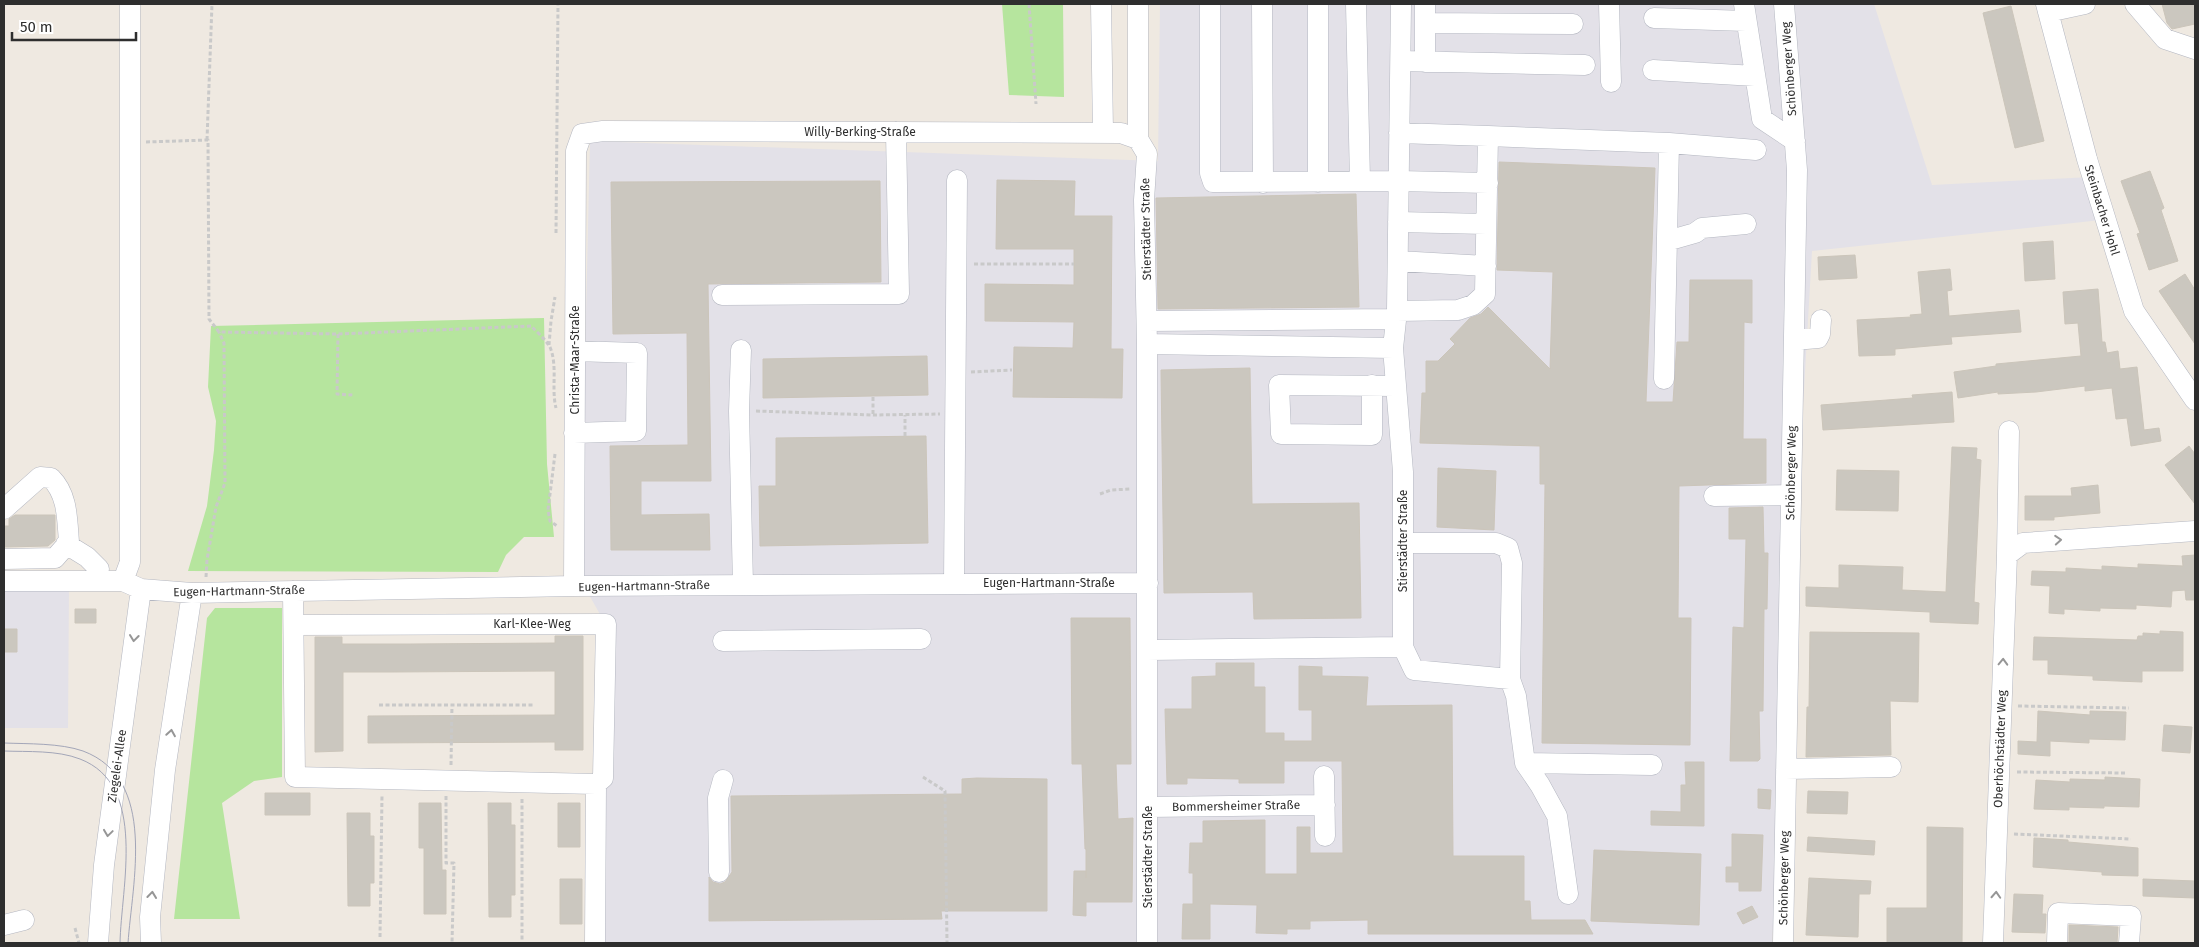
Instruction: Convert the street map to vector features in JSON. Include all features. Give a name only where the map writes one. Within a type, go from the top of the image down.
[{"type":"street","points":[[4,581],[123,581],[130,562],[130,4]]},
{"type":"street","points":[[1101,4],[1102,132]]},
{"type":"street","name":"Stierstädter Straße","points":[[1138,4],[1138,139],[1146,154],[1144,200],[1148,489],[1147,943]]},
{"type":"street","points":[[1210,4],[1210,173],[1214,182],[1399,181],[1488,183]]},
{"type":"street","points":[[1262,4],[1263,183]]},
{"type":"street","points":[[1318,4],[1318,182]]},
{"type":"street","points":[[1356,4],[1360,181]]},
{"type":"street","name":"Stierstädter Straße","points":[[1401,4],[1397,315],[1393,348],[1403,472],[1403,647]]},
{"type":"street","points":[[1609,4],[1611,82]]},
{"type":"street","name":"Schönberger Weg","points":[[1783,943],[1797,170],[1784,4]]},
{"type":"street","points":[[2047,8],[2085,4]]},
{"type":"street","points":[[2135,4],[2165,39],[2195,49]]},
{"type":"street","name":"Steinbacher Hohl","points":[[2047,8],[2087,159],[2134,311],[2195,400]]},
{"type":"street","points":[[1654,18],[1745,12],[1762,119],[1794,142]]},
{"type":"street","points":[[1425,62],[1425,14],[1573,24]]},
{"type":"street","points":[[1401,61],[1585,65]]},
{"type":"street","points":[[1653,70],[1755,76]]},
{"type":"street","name":"Willy-Berking-Straße","points":[[582,134],[603,130],[1102,132],[1121,133],[1138,139]]},
{"type":"street","points":[[722,295],[899,294],[896,132]]},
{"type":"street","points":[[1399,133],[1668,143],[1756,150]]},
{"type":"street","name":"Christa-Maar-Straße","points":[[574,586],[576,151],[582,134]]},
{"type":"street","points":[[1147,321],[1397,315],[1458,310],[1473,305],[1485,294],[1488,136]]},
{"type":"street","points":[[1664,379],[1668,143]]},
{"type":"street","points":[[954,584],[957,180]]},
{"type":"street","points":[[1398,222],[1486,224]]},
{"type":"street","points":[[1667,241],[1695,233],[1702,228],[1746,224]]},
{"type":"street","points":[[1398,261],[1486,266]]},
{"type":"street","points":[[1794,340],[1818,338],[1821,320]]},
{"type":"street","points":[[1147,344],[1393,348]]},
{"type":"street","points":[[741,350],[738,411],[743,585]]},
{"type":"street","points":[[574,433],[636,431],[637,353],[575,351]]},
{"type":"street","points":[[1372,386],[1372,435],[1281,434],[1279,385],[1396,386]]},
{"type":"street","name":"Oberhöchstädter Weg","points":[[1993,943],[2007,555],[2009,430]]},
{"type":"street","points":[[4,509],[40,477],[51,478],[59,486],[66,509],[69,542],[55,558],[4,559]]},
{"type":"street","points":[[1714,496],[1791,495]]},
{"type":"street","points":[[2007,555],[2023,543],[2195,530]]},
{"type":"street","points":[[1403,543],[1496,543],[1508,548],[1512,563],[1510,679],[1516,696],[1525,763],[1557,816],[1568,894]]},
{"type":"street","points":[[66,544],[87,557],[99,569]]},
{"type":"street","name":"Eugen-Hartmann-Straße","points":[[123,581],[141,589],[199,593],[574,586],[1148,583]]},
{"type":"street","name":"Ziegelei-Allee","points":[[98,943],[104,865],[141,589]]},
{"type":"street","points":[[293,591],[295,777],[596,784]]},
{"type":"street","points":[[151,943],[150,917],[165,770],[199,593]]},
{"type":"street","name":"Karl-Klee-Weg","points":[[294,625],[606,624],[603,778],[596,784],[595,943]]},
{"type":"street","points":[[723,641],[922,639]]},
{"type":"street","points":[[1148,650],[1403,647],[1414,670],[1510,679]]},
{"type":"street","points":[[1525,763],[1652,765]]},
{"type":"street","points":[[1786,769],[1891,768]]},
{"type":"street","points":[[1324,776],[1325,836]]},
{"type":"street","points":[[719,872],[718,798],[722,780]]},
{"type":"street","name":"Bommersheimer Straße","points":[[1148,807],[1325,805]]},
{"type":"street","points":[[2057,943],[2058,913],[2131,916],[2130,943]]},
{"type":"street","points":[[4,925],[24,920]]},
{"type":"path","points":[[199,593],[216,507],[225,483],[224,343],[209,318],[207,140],[212,4]]},
{"type":"path","points":[[556,242],[558,4]]},
{"type":"path","points":[[1030,4],[1036,104]]},
{"type":"path","points":[[131,143],[207,140]]},
{"type":"path","points":[[956,263],[1074,264]]},
{"type":"path","points":[[556,289],[550,346],[557,414]]},
{"type":"path","points":[[219,332],[338,334],[531,326],[550,346]]},
{"type":"path","points":[[338,334],[337,394],[350,395],[350,391]]},
{"type":"path","points":[[956,372],[1012,370]]},
{"type":"path","points":[[873,397],[873,415]]},
{"type":"path","points":[[738,411],[873,415],[955,414]]},
{"type":"path","points":[[905,436],[906,415]]},
{"type":"path","points":[[555,448],[548,510],[550,521],[574,536]]},
{"type":"path","points":[[1100,494],[1111,490],[1148,489]]},
{"type":"path","points":[[452,705],[446,864],[454,863],[452,943]]},
{"type":"path","points":[[379,706],[533,705]]},
{"type":"path","points":[[2002,706],[2128,708]]},
{"type":"path","points":[[1999,772],[2126,773]]},
{"type":"path","points":[[923,777],[945,791],[947,943]]},
{"type":"path","points":[[380,937],[382,780]]},
{"type":"path","points":[[522,782],[522,943]]},
{"type":"path","points":[[1998,833],[2131,838]]},
{"type":"path","points":[[75,928],[79,943]]},
{"type":"shaded area","points":[[1160,4],[1874,4],[1932,185],[2091,177],[2101,220],[1812,251],[1772,943],[596,943],[601,616],[580,579],[590,141],[1158,161]]},
{"type":"shaded area","points":[[4,587],[69,587],[68,728],[4,728]]},
{"type":"green space","points":[[1002,4],[1063,4],[1064,97],[1009,95]]},
{"type":"green space","points":[[544,318],[547,464],[554,537],[524,537],[506,555],[498,572],[188,571],[207,506],[214,450],[216,421],[208,387],[211,326]]},
{"type":"green space","points":[[215,608],[282,608],[282,777],[254,781],[222,803],[240,919],[174,919],[207,618]]},
{"type":"building","points":[[2162,4],[2195,4],[2195,24],[2172,29],[2167,23]]},
{"type":"building","points":[[2011,6],[2044,141],[2015,148],[1983,13]]},
{"type":"building","points":[[1499,162],[1655,168],[1646,402],[1673,402],[1677,342],[1689,342],[1690,280],[1752,280],[1752,323],[1744,322],[1743,439],[1766,439],[1766,483],[1679,486],[1678,618],[1691,618],[1690,745],[1542,743],[1545,484],[1540,484],[1540,446],[1420,443],[1422,393],[1426,393],[1426,361],[1438,361],[1455,344],[1450,339],[1470,318],[1481,314],[1488,307],[1550,369],[1553,272],[1497,270]]},
{"type":"building","points":[[2150,171],[2164,208],[2161,210],[2178,261],[2149,270],[2137,234],[2140,233],[2121,181]]},
{"type":"building","points":[[997,180],[1075,181],[1074,216],[1112,216],[1111,349],[1123,349],[1122,398],[1013,397],[1014,347],[1073,348],[1074,322],[985,321],[985,284],[1074,285],[1074,249],[996,249]]},
{"type":"building","points":[[880,181],[881,282],[708,284],[711,481],[641,481],[641,515],[709,514],[710,550],[611,550],[610,446],[688,445],[687,333],[613,334],[611,182]]},
{"type":"building","points":[[1356,194],[1359,307],[1158,309],[1156,198]]},
{"type":"building","points":[[2053,241],[2055,279],[2025,281],[2023,243]]},
{"type":"building","points":[[1855,255],[1857,278],[1819,280],[1818,257]]},
{"type":"building","points":[[1950,269],[1952,290],[1947,291],[1949,316],[2019,310],[2021,332],[1951,337],[1952,344],[1895,349],[1895,355],[1859,356],[1857,320],[1911,317],[1910,315],[1922,314],[1918,272]]},
{"type":"building","points":[[2185,274],[2195,290],[2195,344],[2159,291]]},
{"type":"building","points":[[2098,289],[2102,342],[2105,342],[2107,353],[2118,351],[2120,369],[2137,367],[2144,430],[2159,428],[2161,441],[2131,446],[2127,418],[2116,419],[2112,388],[2085,391],[2085,386],[2036,392],[1998,394],[1998,392],[1958,398],[1954,372],[1996,366],[1996,364],[2081,356],[2078,323],[2065,324],[2063,292]]},
{"type":"building","points":[[927,356],[928,395],[763,398],[763,359]]},
{"type":"building","points":[[1250,368],[1252,504],[1359,503],[1361,618],[1254,619],[1253,592],[1164,593],[1161,370]]},
{"type":"building","points":[[1952,392],[1954,422],[1823,430],[1821,405],[1913,398],[1912,395]]},
{"type":"building","points":[[926,436],[928,543],[760,546],[759,486],[776,486],[776,438]]},
{"type":"building","points":[[2189,446],[2195,454],[2195,504],[2165,465]]},
{"type":"building","points":[[1952,447],[1977,448],[1976,459],[1981,460],[1974,602],[1979,603],[1978,624],[1930,622],[1930,612],[1806,606],[1806,587],[1839,588],[1839,565],[1903,567],[1902,590],[1946,592]]},
{"type":"building","points":[[1438,468],[1496,471],[1494,530],[1437,527]]},
{"type":"building","points":[[1837,470],[1899,471],[1898,511],[1836,510]]},
{"type":"building","points":[[2098,485],[2100,513],[2054,517],[2054,520],[2025,520],[2025,496],[2072,496],[2071,488]]},
{"type":"building","points":[[1763,507],[1764,553],[1768,553],[1767,609],[1764,609],[1763,711],[1759,711],[1760,759],[1758,761],[1730,761],[1733,627],[1744,628],[1746,539],[1729,539],[1729,508]]},
{"type":"building","points":[[15,515],[55,515],[55,540],[48,546],[5,547],[5,526],[9,526],[9,519]]},
{"type":"building","points":[[2195,555],[2195,600],[2186,600],[2185,590],[2172,591],[2171,607],[2136,605],[2136,609],[2100,608],[2100,611],[2064,609],[2064,614],[2049,613],[2050,586],[2031,585],[2032,571],[2066,572],[2066,568],[2102,570],[2102,566],[2138,568],[2138,564],[2183,566],[2182,556]]},
{"type":"building","points":[[75,609],[96,609],[96,623],[75,623]]},
{"type":"building","points":[[1071,618],[1130,618],[1131,764],[1116,764],[1118,819],[1133,818],[1132,902],[1086,902],[1086,916],[1073,915],[1074,871],[1086,871],[1086,849],[1082,764],[1072,764]]},
{"type":"building","points":[[4,629],[17,629],[17,652],[4,652]]},
{"type":"building","points":[[2160,631],[2183,632],[2183,671],[2142,671],[2142,682],[2093,680],[2093,676],[2048,674],[2048,660],[2033,660],[2034,637],[2137,640],[2138,636],[2143,636],[2143,633],[2160,634]]},
{"type":"building","points":[[1810,632],[1919,633],[1918,702],[1890,701],[1891,755],[1806,757]]},
{"type":"building","points":[[555,636],[583,636],[583,750],[555,750],[555,742],[368,743],[368,716],[555,715],[555,671],[343,672],[343,751],[315,752],[315,637],[342,637],[342,644],[410,644],[555,643]]},
{"type":"building","points":[[1216,663],[1254,663],[1254,687],[1265,687],[1265,733],[1284,733],[1284,741],[1312,741],[1312,710],[1299,710],[1299,666],[1322,667],[1322,676],[1368,677],[1366,706],[1452,705],[1453,856],[1524,856],[1524,901],[1530,901],[1531,920],[1585,920],[1593,934],[1368,934],[1368,920],[1310,921],[1310,929],[1287,929],[1287,934],[1256,933],[1257,905],[1210,904],[1210,939],[1182,939],[1183,904],[1193,904],[1193,873],[1189,873],[1190,843],[1203,843],[1203,821],[1265,820],[1265,874],[1297,874],[1297,827],[1310,827],[1310,853],[1343,853],[1342,761],[1284,761],[1284,783],[1239,783],[1239,779],[1187,778],[1187,784],[1167,784],[1165,709],[1192,709],[1192,677],[1216,676]]},
{"type":"building","points":[[2038,711],[2090,715],[2090,711],[2126,712],[2125,740],[2089,739],[2089,743],[2050,741],[2050,756],[2018,754],[2018,741],[2037,742]]},
{"type":"building","points":[[2164,725],[2192,727],[2190,753],[2162,751]]},
{"type":"building","points":[[1685,762],[1704,762],[1704,826],[1651,825],[1651,811],[1681,812],[1681,785],[1686,785]]},
{"type":"building","points":[[2105,777],[2140,779],[2139,807],[2069,807],[2069,810],[2034,809],[2036,780],[2070,782],[2070,779],[2105,780]]},
{"type":"building","points":[[962,779],[1047,779],[1047,911],[941,911],[942,919],[709,921],[709,877],[713,882],[720,884],[725,882],[732,872],[731,796],[962,794]]},
{"type":"building","points":[[1758,789],[1771,790],[1770,809],[1758,808]]},
{"type":"building","points":[[1808,791],[1848,792],[1847,814],[1807,813]]},
{"type":"building","points":[[265,793],[310,793],[310,815],[265,815]]},
{"type":"building","points":[[419,803],[441,803],[442,870],[446,870],[446,914],[424,914],[424,848],[419,848]]},
{"type":"building","points":[[488,803],[511,803],[511,825],[515,825],[515,895],[511,895],[511,917],[489,917]]},
{"type":"building","points":[[558,803],[580,803],[580,847],[558,847]]},
{"type":"building","points":[[347,813],[370,813],[370,836],[374,836],[374,883],[370,883],[370,906],[348,906]]},
{"type":"building","points":[[1927,827],[1963,828],[1962,943],[1887,943],[1887,908],[1927,908]]},
{"type":"building","points":[[1732,834],[1763,835],[1761,891],[1739,891],[1739,882],[1726,882],[1726,867],[1732,867]]},
{"type":"building","points":[[1808,837],[1875,841],[1874,855],[1807,851]]},
{"type":"building","points":[[2034,838],[2138,848],[2138,876],[2102,875],[2102,872],[2033,867]]},
{"type":"building","points":[[1594,850],[1701,854],[1699,925],[1591,921]]},
{"type":"building","points":[[1809,878],[1871,881],[1870,894],[1859,894],[1858,937],[1806,935]]},
{"type":"building","points":[[560,879],[582,879],[582,924],[560,924]]},
{"type":"building","points":[[2143,879],[2195,881],[2195,898],[2143,896]]},
{"type":"building","points":[[2014,894],[2043,895],[2042,914],[2046,914],[2045,933],[2012,932]]},
{"type":"building","points":[[1752,906],[1758,917],[1743,924],[1737,913]]},
{"type":"building","points":[[2069,925],[2118,927],[2117,943],[2069,943]]},
{"type":"tram line","points":[[4,743],[54,745],[83,751],[107,765],[122,784],[131,808],[135,835],[135,863],[128,943]]},
{"type":"tram line","points":[[4,751],[52,753],[80,759],[101,772],[115,791],[123,814],[126,840],[126,867],[120,943]]}]
